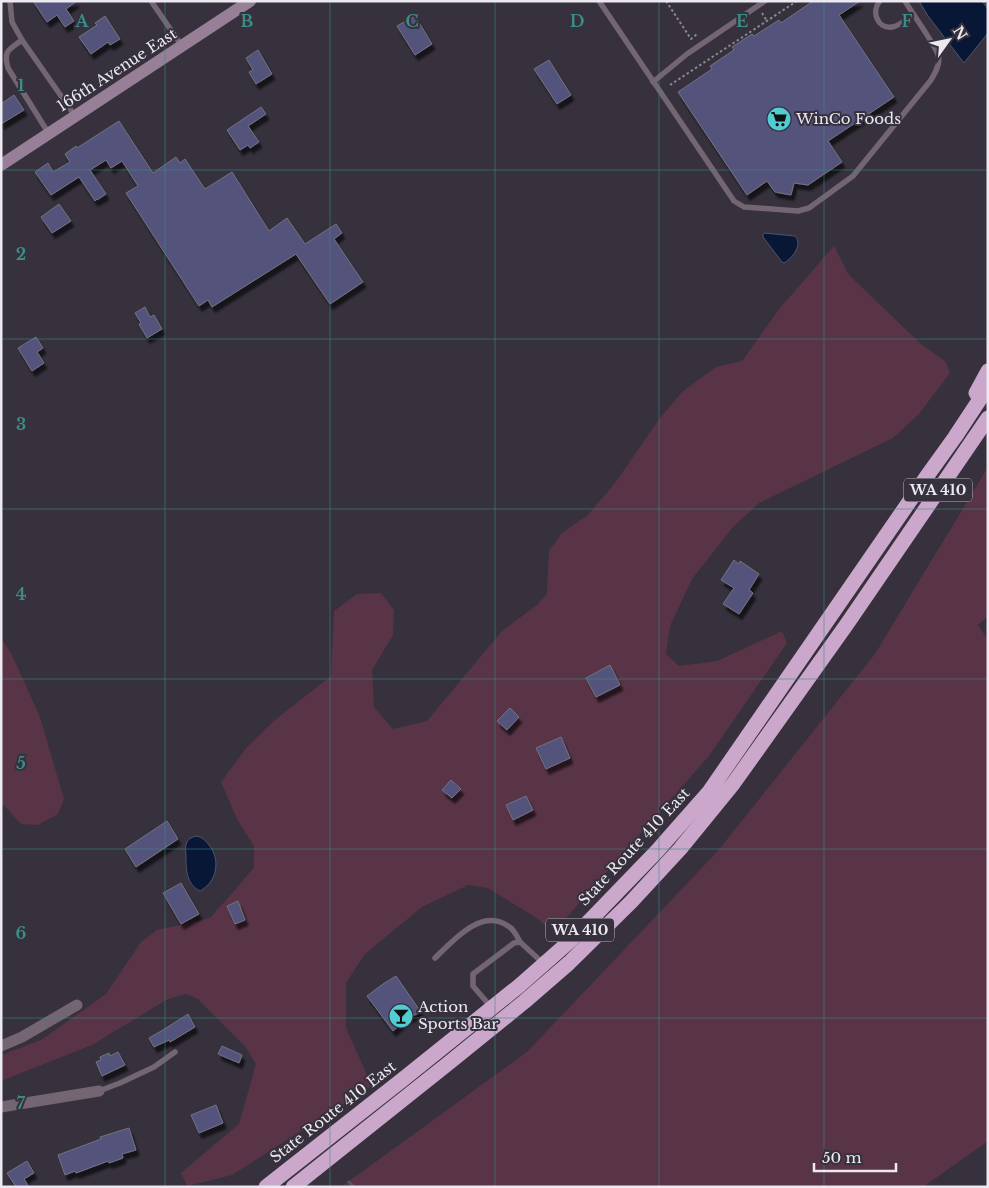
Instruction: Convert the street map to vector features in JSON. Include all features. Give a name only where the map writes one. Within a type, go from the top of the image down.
[{"type":"highway","points":[[927,476],[945,440],[968,406],[988,371]]},
{"type":"highway","name":"WA 410","points":[[927,476],[988,387]]},
{"type":"highway","name":"WA 410","points":[[293,1187],[524,1002],[569,963],[631,902],[680,849],[733,784],[847,624],[988,418]]},
{"type":"highway","name":"State Route 410 East","points":[[266,1187],[492,1008],[544,964],[570,941],[657,851],[709,792],[927,476]]},
{"type":"street","name":"166th Avenue East","points":[[1,165],[250,1]]},
{"type":"street","points":[[1,1046],[77,1005]]},
{"type":"street","points":[[1,1106],[99,1091]]},
{"type":"lane","points":[[10,1],[12,22],[22,40],[75,116]]},
{"type":"lane","points":[[152,1],[182,46]]},
{"type":"lane","points":[[599,1],[734,201],[744,207],[798,212],[809,208],[853,176],[935,73],[938,66],[938,53],[904,1]]},
{"type":"lane","points":[[653,82],[687,54],[765,1]]},
{"type":"lane","points":[[880,1],[877,5],[876,16],[886,27],[894,26],[913,14]]},
{"type":"lane","points":[[22,40],[7,52],[5,59],[8,68],[49,134]]},
{"type":"lane","points":[[435,958],[463,931],[485,921],[492,921],[504,924],[512,929],[520,942],[544,964]]},
{"type":"lane","points":[[492,1008],[472,986],[473,974],[514,943],[520,942]]},
{"type":"lane","points":[[99,1091],[154,1067],[175,1052]]},
{"type":"path","points":[[666,1],[691,39],[698,34],[704,42]]},
{"type":"path","points":[[670,85],[796,1]]},
{"type":"shaded area","points":[[834,246],[848,274],[921,344],[946,362],[950,373],[919,414],[893,438],[759,503],[733,527],[692,579],[670,626],[666,654],[679,666],[717,661],[782,631],[787,643],[709,756],[553,933],[538,919],[488,888],[468,885],[422,907],[365,954],[346,983],[346,1028],[372,1086],[232,1175],[187,1186],[181,1173],[239,1124],[256,1064],[245,1046],[198,999],[186,994],[168,999],[92,1045],[1,1081],[1,1055],[41,1040],[106,994],[141,942],[157,930],[210,918],[254,867],[254,846],[237,819],[221,782],[247,747],[275,720],[331,676],[334,611],[357,594],[381,593],[394,610],[393,635],[372,670],[374,707],[393,729],[427,721],[502,631],[537,605],[547,594],[549,551],[562,533],[588,515],[615,483],[660,418],[682,392],[716,367],[742,361],[780,308]]},
{"type":"shaded area","points":[[988,467],[988,616],[978,625],[988,640],[988,1141],[923,1187],[341,1187],[527,1052],[716,853],[875,654]]},
{"type":"shaded area","points":[[1,638],[12,655],[40,717],[64,799],[58,814],[38,825],[21,824],[1,802]]},
{"type":"water","points":[[919,1],[982,1],[988,9],[988,33],[964,63],[928,16]]},
{"type":"water","points":[[764,233],[795,236],[798,243],[796,251],[791,258],[784,263],[782,262],[763,237]]},
{"type":"water","points":[[196,836],[203,839],[209,845],[213,851],[216,864],[210,882],[200,891],[189,880],[186,866],[186,843]]},
{"type":"building","points":[[33,1],[77,1],[66,9],[74,21],[65,27],[57,15],[47,22]]},
{"type":"building","name":"WinCo Foods","points":[[813,1],[860,1],[839,15],[894,97],[828,141],[842,162],[808,185],[794,183],[791,195],[775,192],[767,181],[747,195],[678,92],[712,69],[710,66],[734,50],[732,47],[779,20],[781,23]]},
{"type":"building","points":[[105,16],[120,39],[110,45],[108,42],[91,54],[79,37],[97,25],[95,23]]},
{"type":"building","points":[[415,16],[432,44],[415,55],[397,26]]},
{"type":"building","points":[[258,50],[272,74],[256,84],[249,72],[253,70],[246,58]]},
{"type":"building","points":[[549,60],[571,95],[557,104],[534,69]]},
{"type":"building","points":[[14,95],[24,110],[1,124],[1,104]]},
{"type":"building","points":[[261,107],[266,114],[248,126],[259,142],[250,148],[248,145],[240,150],[227,130]]},
{"type":"building","points":[[119,121],[153,173],[176,157],[180,163],[185,159],[205,189],[232,172],[269,231],[287,218],[305,244],[336,224],[342,233],[334,239],[363,282],[330,304],[296,254],[212,307],[208,300],[199,306],[126,193],[138,186],[122,161],[111,168],[106,160],[90,170],[106,194],[95,201],[79,177],[51,195],[35,172],[48,163],[53,172],[70,162],[65,154]]},
{"type":"building","points":[[59,204],[71,221],[52,233],[41,217]]},
{"type":"building","points":[[145,307],[150,317],[154,315],[162,329],[147,338],[135,313]]},
{"type":"building","points":[[36,337],[43,348],[37,352],[44,363],[32,371],[18,348]]},
{"type":"building","points":[[734,560],[739,564],[740,561],[759,574],[749,590],[753,593],[739,614],[723,604],[734,588],[721,580]]},
{"type":"building","points":[[610,665],[620,685],[596,697],[586,678]]},
{"type":"building","points":[[510,708],[519,717],[507,730],[497,721]]},
{"type":"building","points":[[561,737],[570,758],[546,769],[536,748]]},
{"type":"building","points":[[451,780],[461,789],[452,798],[442,790]]},
{"type":"building","points":[[526,796],[533,810],[513,820],[506,805]]},
{"type":"building","points":[[167,821],[178,839],[136,867],[125,849]]},
{"type":"building","points":[[181,883],[199,914],[181,924],[163,893]]},
{"type":"building","points":[[238,901],[245,920],[235,924],[227,906]]},
{"type":"building","points":[[396,976],[421,1012],[406,1019],[393,1031],[367,996]]},
{"type":"building","points":[[188,1014],[195,1027],[170,1042],[169,1040],[154,1047],[149,1038]]},
{"type":"building","points":[[222,1046],[242,1055],[239,1063],[218,1054]]},
{"type":"building","points":[[118,1052],[125,1065],[102,1076],[96,1062],[101,1060],[100,1057],[109,1053],[110,1056]]},
{"type":"building","points":[[216,1105],[223,1123],[199,1133],[191,1115]]},
{"type":"building","points":[[129,1128],[136,1150],[122,1154],[123,1158],[109,1163],[108,1161],[76,1173],[75,1171],[65,1175],[58,1155],[101,1139],[100,1137]]},
{"type":"building","points":[[27,1161],[34,1173],[24,1179],[29,1187],[16,1187],[7,1173]]},
{"type":"waterway","points":[[349,1182],[354,1187]]},
{"type":"place","name":"WinCo Foods","points":[[779,119]]},
{"type":"place","name":"Action Sports Bar","points":[[401,1016]]}]
